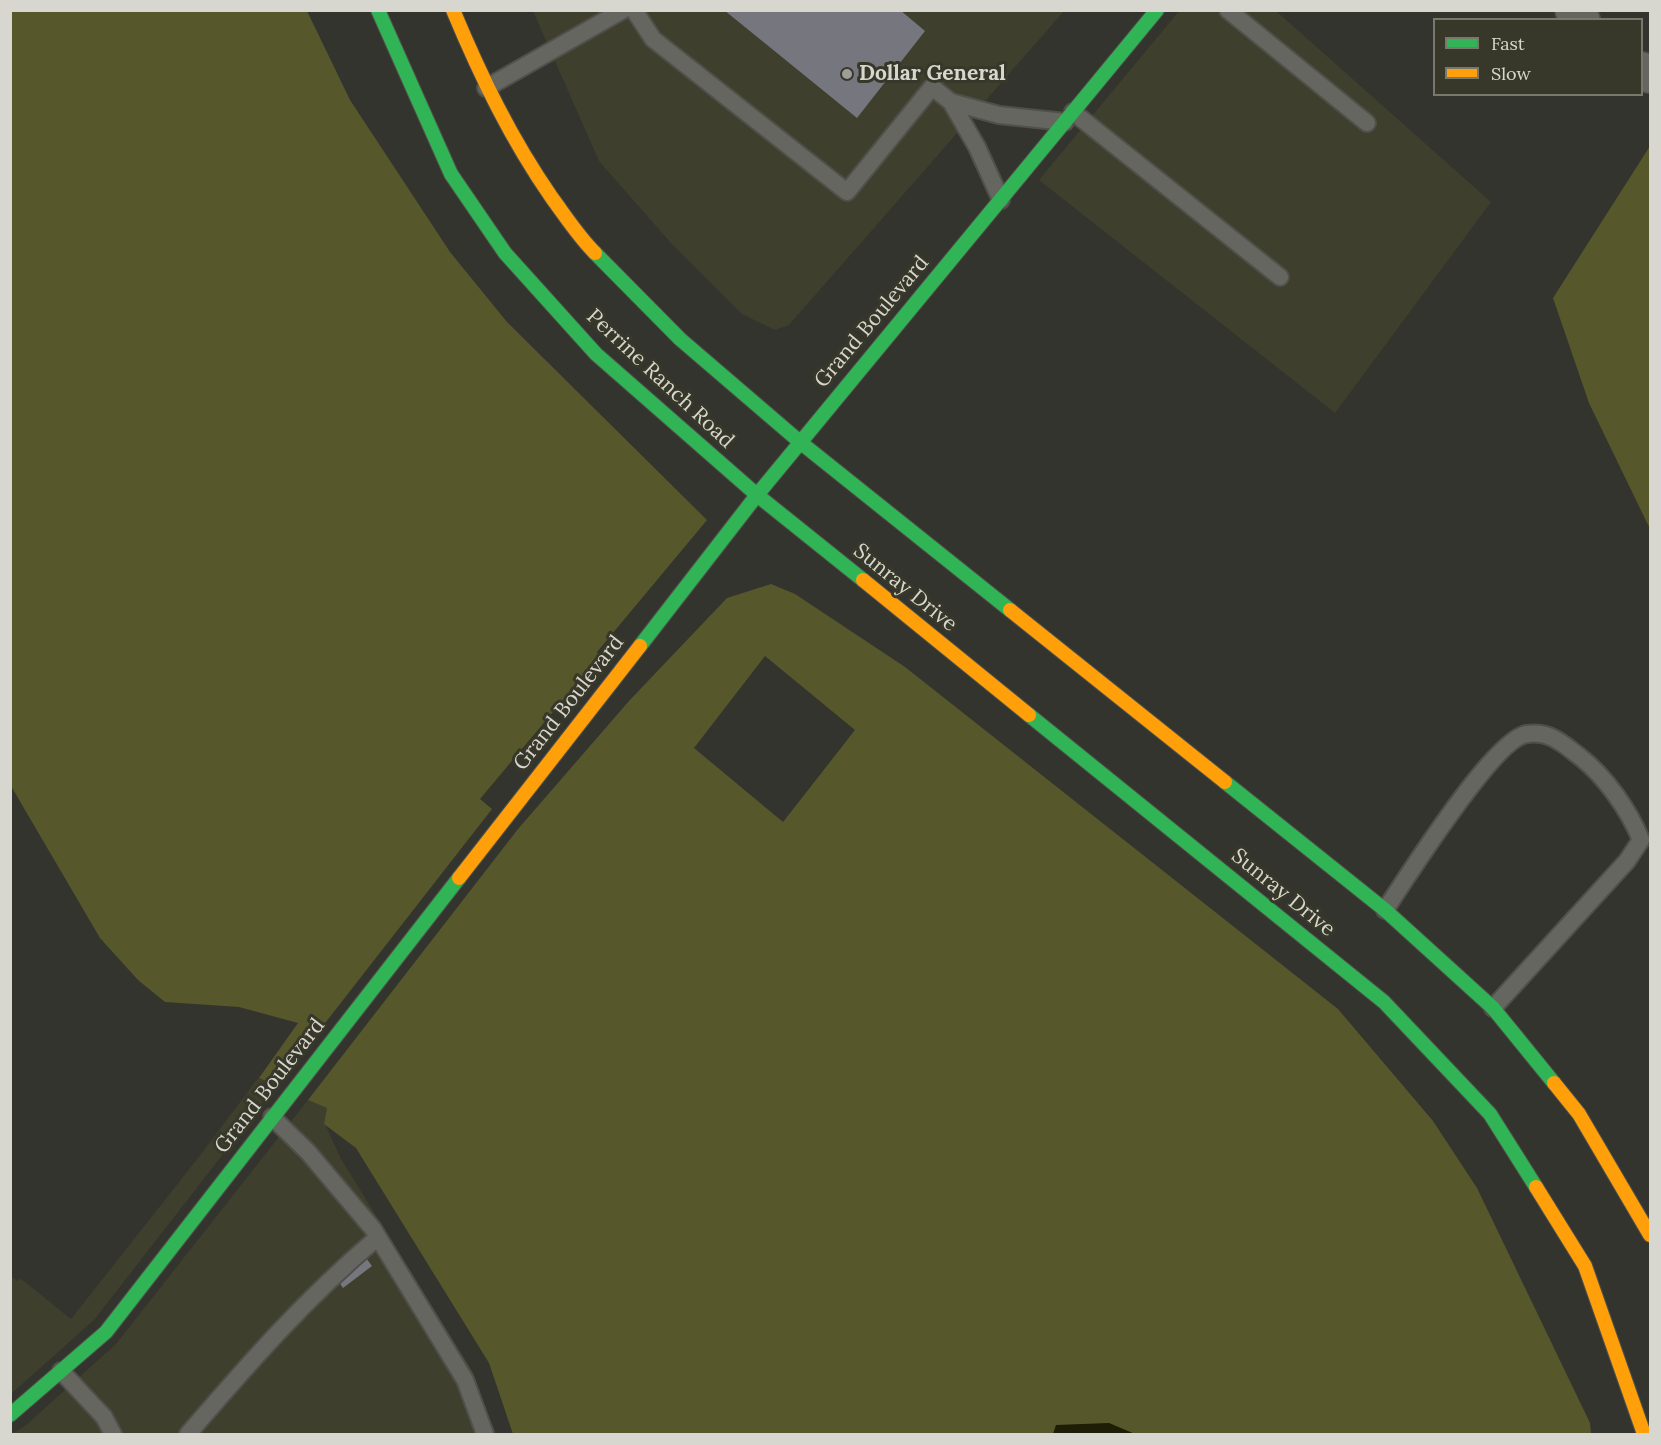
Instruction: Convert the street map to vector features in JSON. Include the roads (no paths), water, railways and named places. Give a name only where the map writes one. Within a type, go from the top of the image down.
[{"type":"street","name":"Perrine Ranch Road","points":[[378,10],[451,174],[505,253],[596,354],[757,495]]},
{"type":"street","name":"Perrine Ranch Road","points":[[453,10],[486,88],[523,156],[581,239],[680,339],[800,442]]},
{"type":"street","name":"Grand Boulevard","points":[[10,1415],[106,1332],[757,495],[1157,10]]},
{"type":"street","points":[[800,442],[1385,910],[1493,1008],[1579,1114],[1650,1235]]},
{"type":"street","name":"Sunray Drive","points":[[757,495],[1384,1002],[1490,1114],[1585,1266],[1644,1434]]},
{"type":"lane","points":[[486,88],[622,10]]},
{"type":"lane","points":[[634,10],[653,39],[847,192],[932,87],[951,102],[977,147],[1001,200]]},
{"type":"lane","points":[[1228,10],[1367,123]]},
{"type":"lane","points":[[951,102],[999,115],[1069,117],[1280,277]]},
{"type":"lane","points":[[1385,910],[1461,798],[1499,754],[1524,734],[1548,733],[1590,764],[1633,820],[1641,840],[1627,861],[1493,1008]]},
{"type":"lane","points":[[273,1117],[308,1152],[378,1237],[465,1380],[485,1434]]},
{"type":"lane","points":[[188,1434],[282,1325],[327,1280],[378,1237]]},
{"type":"lane","points":[[61,1371],[104,1417],[113,1434]]},
{"type":"place","name":"Dollar General","points":[[847,74]]}]
